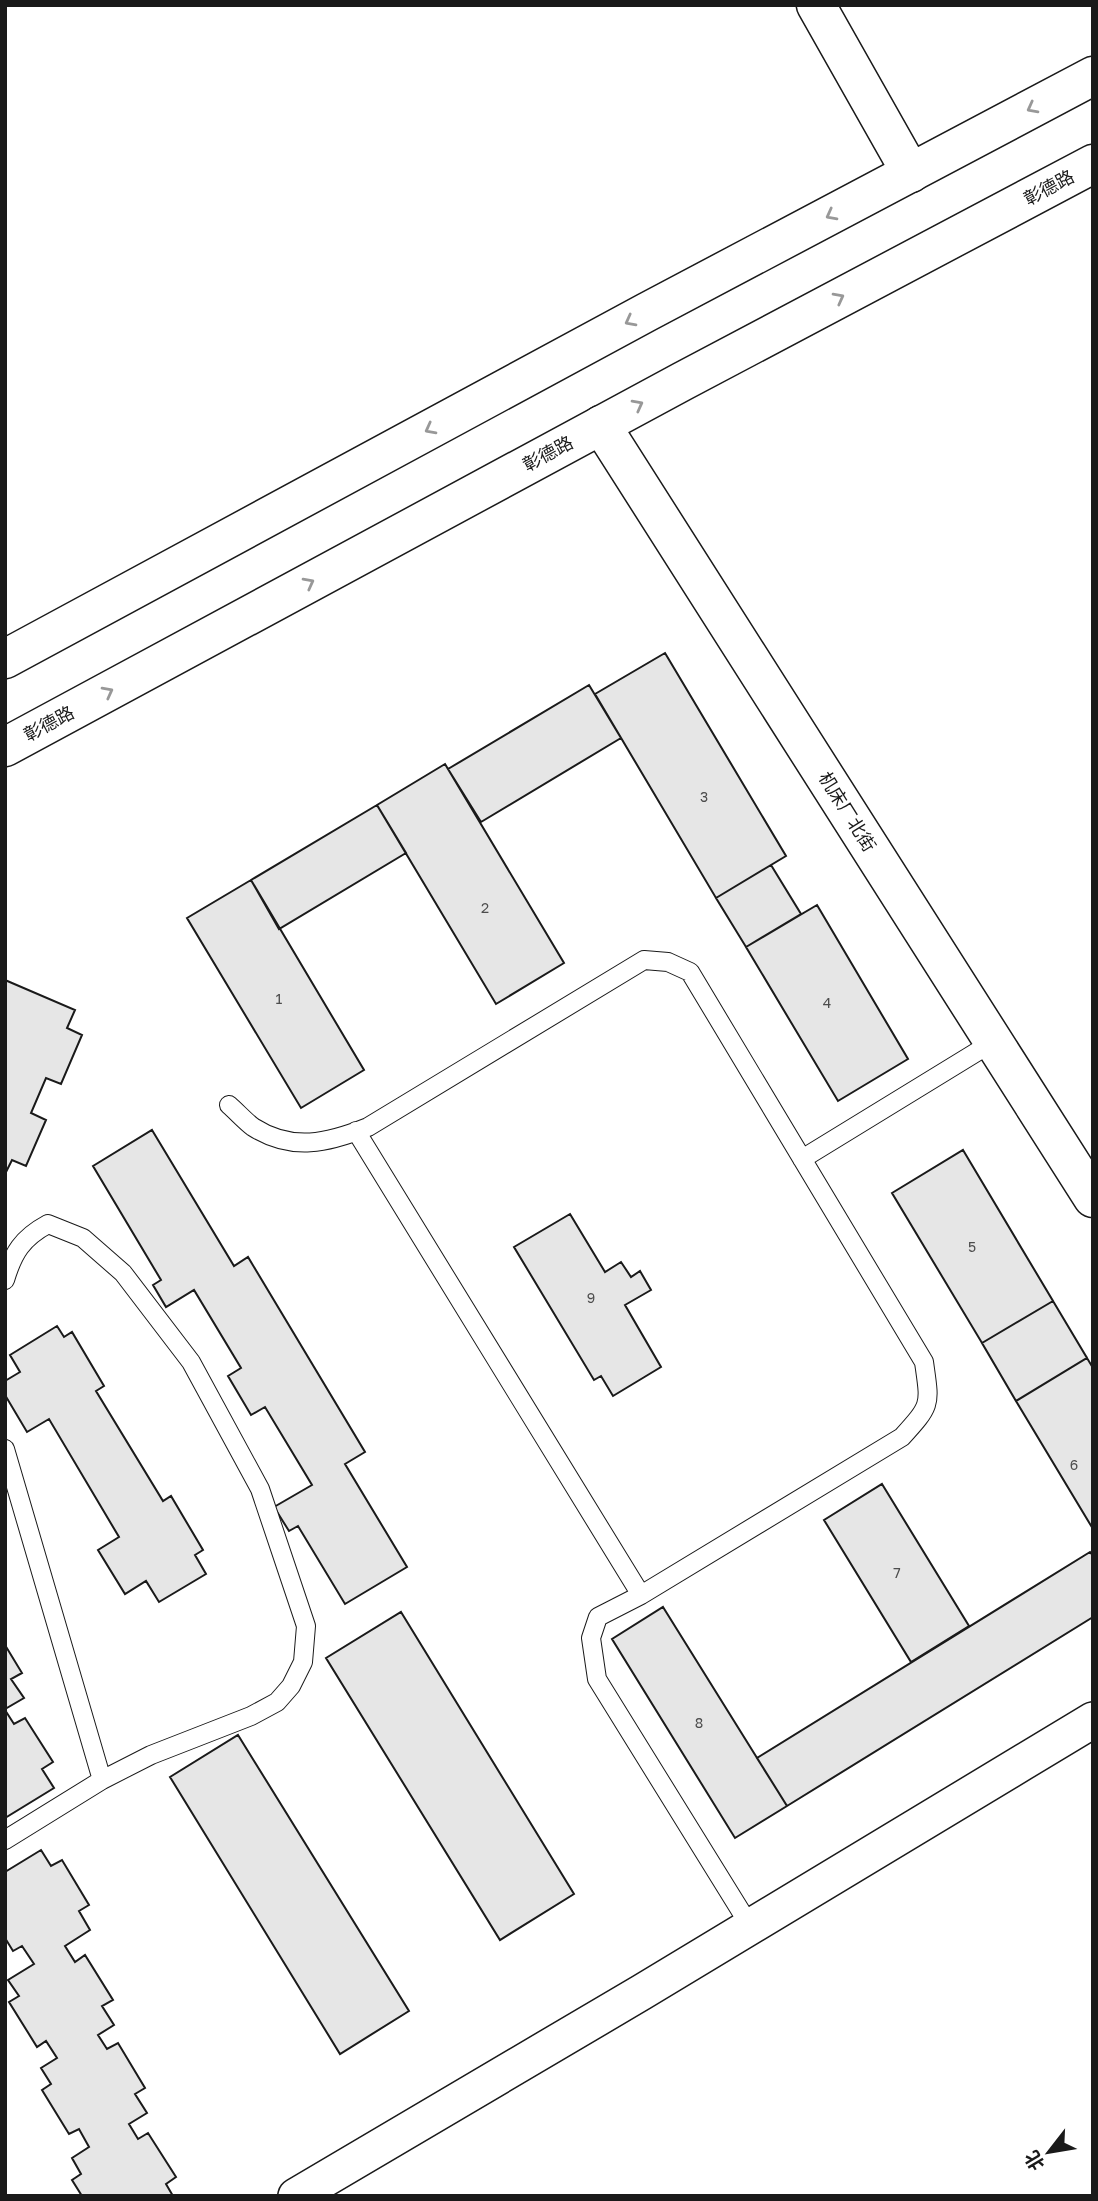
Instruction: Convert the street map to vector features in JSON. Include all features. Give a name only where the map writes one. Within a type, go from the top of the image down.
[{"type":"main road","points":[[816,5],[911,173]]},
{"type":"main road","points":[[5,659],[634,319],[1093,76]]},
{"type":"main road","name":"彰德路","points":[[5,747],[601,425],[1093,164]]},
{"type":"main road","name":"机床厂北街","points":[[601,425],[1093,1198]]},
{"type":"street","points":[[296,2196],[1093,1720]]},
{"type":"lane","points":[[229,1105],[253,1126],[283,1141],[314,1143],[356,1131],[368,1127],[644,960],[668,962],[690,972],[923,1362],[929,1397],[924,1413],[902,1437],[641,1595],[598,1617],[591,1638],[597,1679],[750,1926]]},
{"type":"lane","points":[[802,1159],[993,1042]]},
{"type":"lane","points":[[356,1131],[641,1595]]},
{"type":"lane","points":[[5,1280],[12,1256],[32,1233],[48,1224],[83,1238],[123,1273],[191,1362],[260,1489],[306,1626],[303,1662],[291,1686],[277,1702],[251,1716],[151,1755],[102,1780],[5,1840]]},
{"type":"lane","points":[[5,1449],[102,1780]]},
{"type":"building","points":[[665,653],[786,856],[716,898],[595,694]]},
{"type":"building","points":[[589,685],[621,738],[481,822],[448,769]]},
{"type":"building","points":[[445,764],[564,963],[496,1004],[377,805]]},
{"type":"building","points":[[377,805],[406,853],[279,929],[251,880]]},
{"type":"building","points":[[771,865],[801,914],[746,947],[716,898]]},
{"type":"building","points":[[251,880],[364,1070],[301,1108],[187,918]]},
{"type":"building","points":[[817,905],[908,1059],[838,1101],[746,947]]},
{"type":"building","points":[[5,980],[75,1010],[67,1028],[82,1035],[61,1084],[46,1078],[31,1113],[46,1120],[26,1166],[12,1160],[5,1174]]},
{"type":"building","points":[[152,1130],[234,1266],[248,1257],[365,1452],[345,1464],[407,1567],[345,1604],[298,1526],[289,1531],[274,1507],[312,1485],[265,1407],[251,1415],[228,1376],[241,1368],[194,1290],[166,1307],[153,1285],[161,1280],[93,1166]]},
{"type":"building","points":[[963,1150],[1053,1301],[982,1343],[892,1193]]},
{"type":"building","points":[[570,1214],[605,1272],[621,1262],[631,1277],[640,1271],[651,1290],[625,1305],[661,1367],[613,1396],[601,1376],[594,1380],[514,1247]]},
{"type":"building","points":[[1053,1301],[1087,1358],[1016,1401],[982,1343]]},
{"type":"building","points":[[57,1326],[64,1337],[72,1332],[104,1386],[96,1391],[163,1501],[171,1496],[203,1550],[195,1555],[206,1574],[159,1602],[146,1581],[125,1594],[98,1550],[119,1537],[49,1419],[27,1432],[5,1395],[5,1381],[20,1372],[10,1355]]},
{"type":"building","points":[[1087,1358],[1093,1368],[1093,1529],[1016,1401]]},
{"type":"building","points":[[882,1484],[969,1626],[911,1662],[824,1520]]},
{"type":"building","points":[[1090,1552],[1093,1556],[1093,1617],[787,1806],[757,1758]]},
{"type":"building","points":[[663,1607],[787,1806],[735,1838],[612,1639]]},
{"type":"building","points":[[401,1612],[574,1894],[500,1940],[326,1658]]},
{"type":"building","points":[[5,1645],[22,1673],[11,1679],[24,1698],[5,1709]]},
{"type":"building","points":[[5,1710],[14,1724],[25,1718],[53,1762],[42,1769],[54,1788],[5,1818]]},
{"type":"building","points":[[238,1735],[409,2011],[340,2054],[170,1777]]},
{"type":"building","points":[[41,1850],[51,1866],[62,1860],[89,1905],[79,1911],[90,1930],[65,1946],[75,1962],[85,1955],[113,2000],[102,2006],[114,2025],[98,2035],[107,2049],[118,2043],[145,2088],[135,2094],[147,2113],[129,2124],[138,2139],[148,2133],[176,2177],[166,2184],[173,2196],[82,2196],[72,2180],[81,2174],[72,2158],[89,2147],[79,2129],[69,2134],[42,2090],[51,2084],[41,2068],[57,2058],[46,2041],[37,2047],[9,2002],[19,1996],[8,1980],[34,1964],[22,1946],[13,1951],[5,1938],[5,1872]]}]
